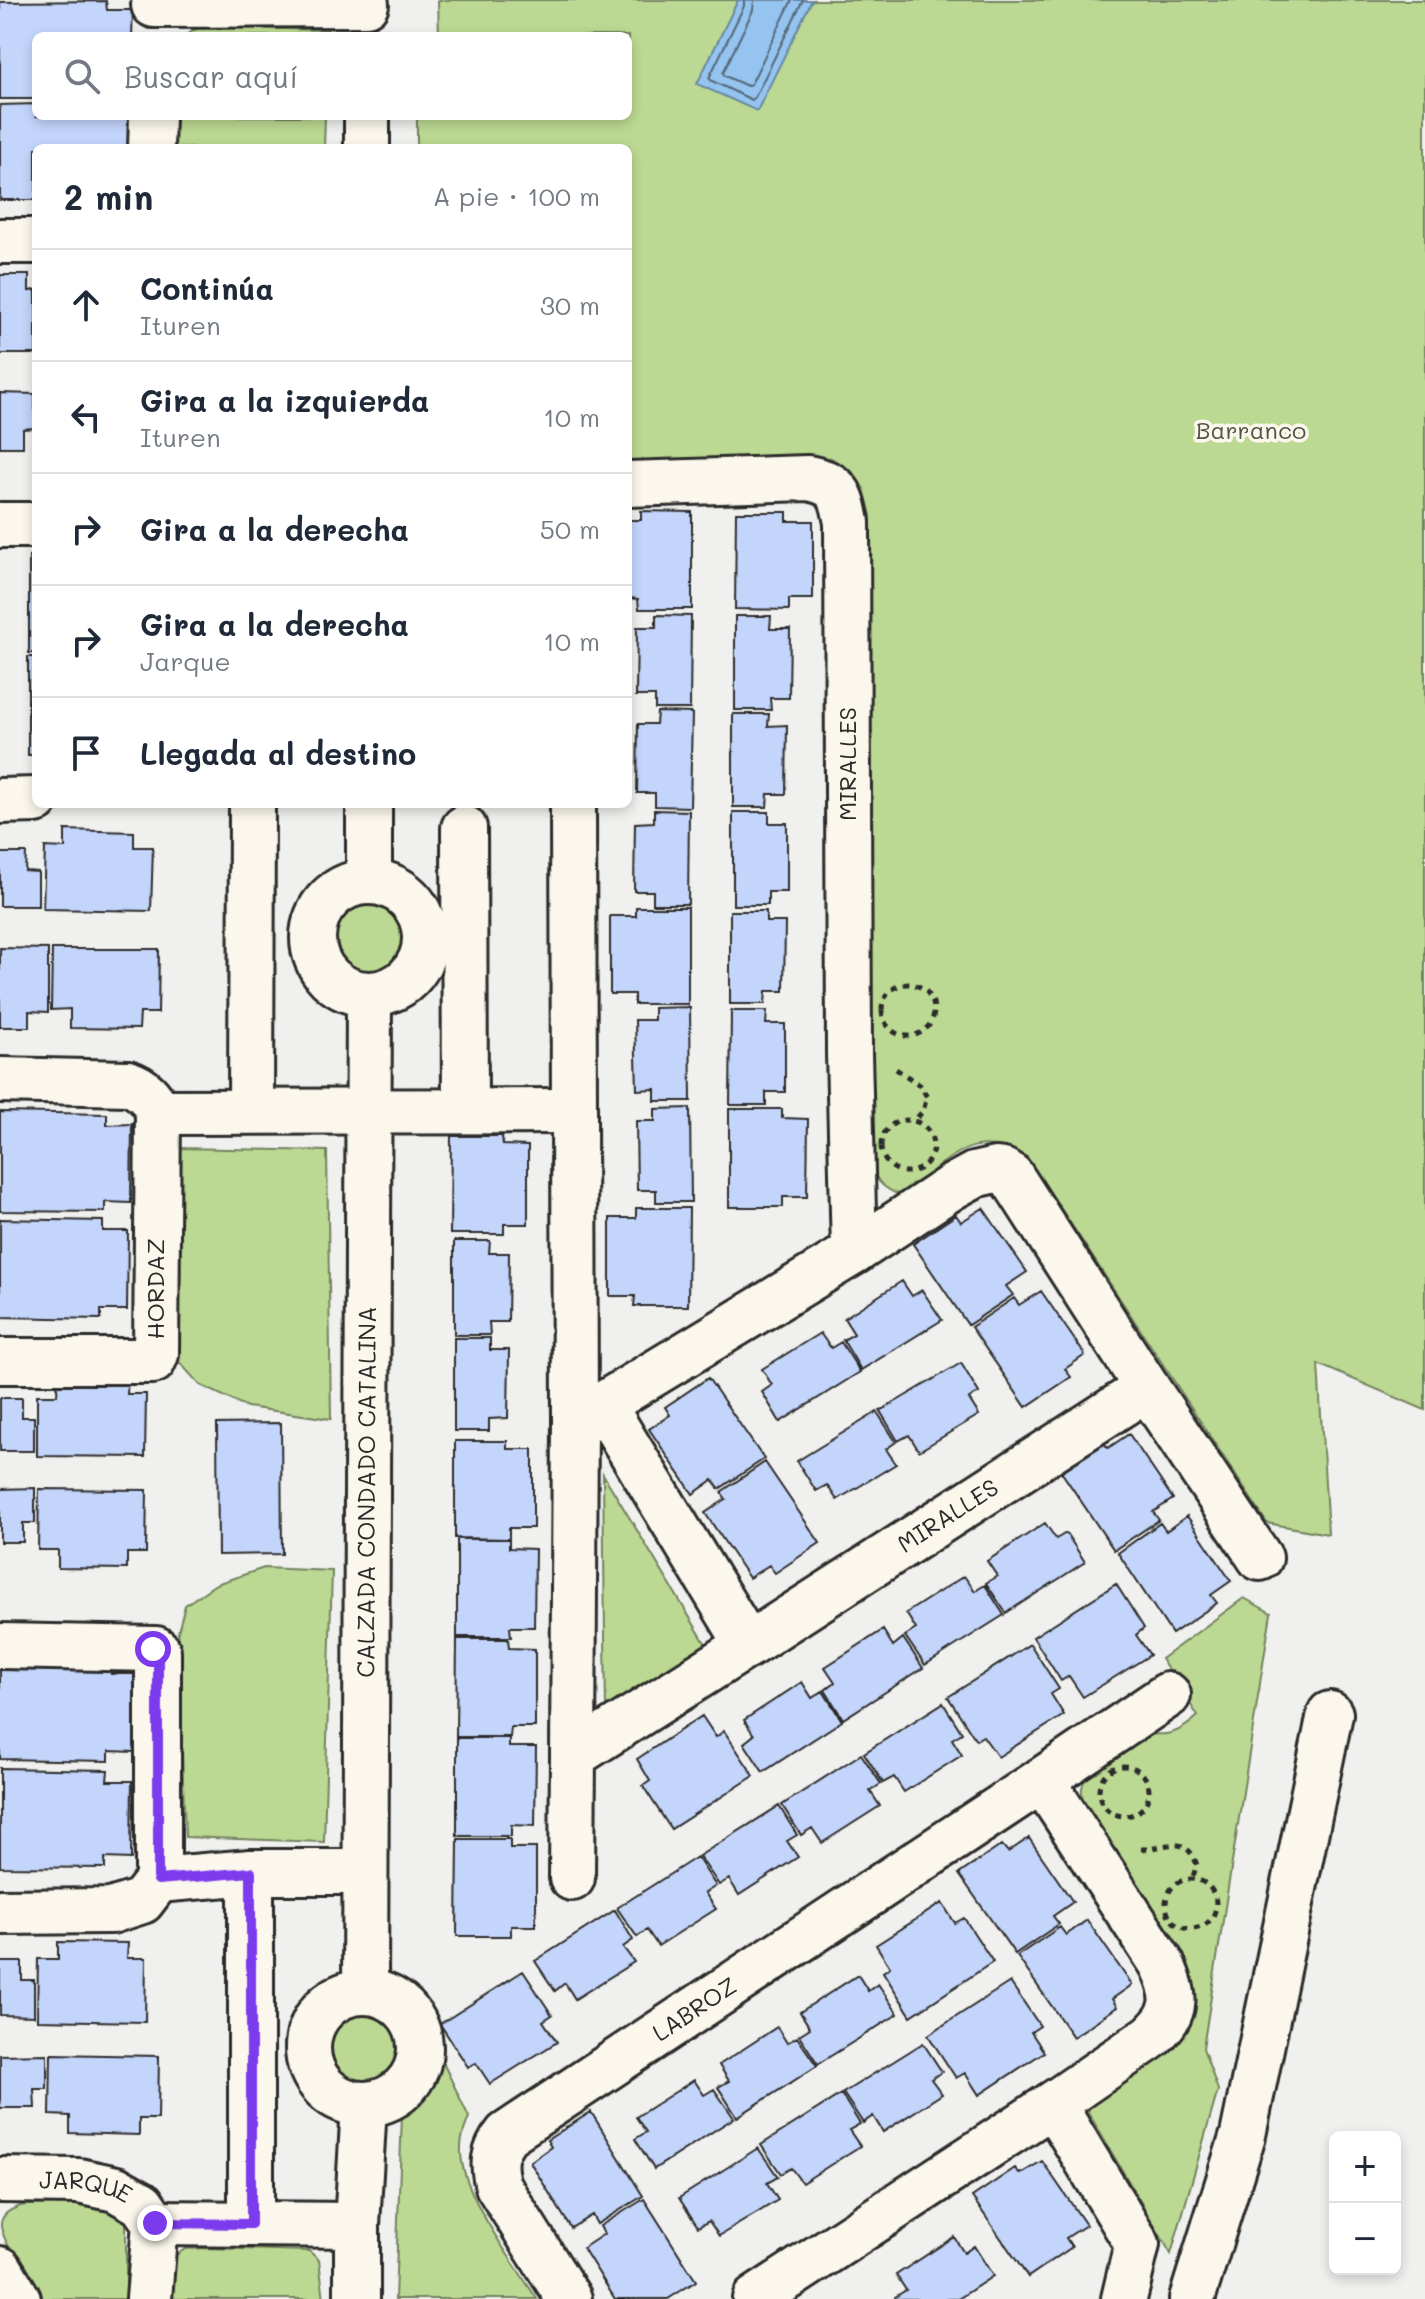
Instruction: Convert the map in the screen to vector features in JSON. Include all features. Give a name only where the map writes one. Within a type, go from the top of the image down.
[{"type":"street","points":[[154,14],[256,3],[366,13]]},
{"type":"street","points":[[151,144],[152,120]]},
{"type":"street","points":[[367,120],[367,144]]},
{"type":"street","points":[[0,241],[32,241]]},
{"type":"street","name":"MIRALLES","points":[[632,484],[808,478],[825,481],[835,487],[842,498],[847,523],[849,1053],[854,1252]]},
{"type":"street","points":[[0,525],[32,525]]},
{"type":"street","points":[[0,801],[32,800]]},
{"type":"street","points":[[251,1111],[252,808]]},
{"type":"street","points":[[369,808],[369,882]]},
{"type":"street","points":[[572,1878],[573,1756],[589,1413],[574,1111],[573,808]]},
{"type":"street","points":[[464,828],[465,1111]]},
{"type":"street","points":[[369,882],[402,893],[414,905],[422,921],[425,938],[422,957],[412,974],[397,986],[379,994],[359,994],[341,987],[326,974],[316,958],[312,938],[323,906],[335,893],[351,885],[369,882]]},
{"type":"street","name":"CALZADA CONDADO CATALINA","points":[[365,1992],[369,994]]},
{"type":"street","points":[[0,1080],[128,1083],[139,1086],[154,1102],[158,1112],[574,1111]]},
{"type":"street","name":"HORDAZ","points":[[0,1361],[153,1361],[156,1354],[158,1112]]},
{"type":"street","points":[[589,1413],[854,1252],[952,1187],[989,1170],[1003,1171],[1011,1176],[1260,1558]]},
{"type":"street","name":"MIRALLES","points":[[573,1756],[1147,1388]]},
{"type":"street","points":[[589,1413],[748,1645]]},
{"type":"street","points":[[0,1646],[158,1651],[158,1880],[142,1901],[111,1911],[0,1912]]},
{"type":"street","name":"LABROZ","points":[[569,2299],[498,2186],[494,2174],[495,2159],[498,2145],[507,2134],[1168,1695]]},
{"type":"street","points":[[1192,2299],[1243,2135],[1330,1714]]},
{"type":"street","points":[[755,2299],[1053,2104],[1152,2036],[1166,2022],[1172,1998],[1162,1964],[1042,1780]]},
{"type":"street","points":[[158,1880],[251,1872],[365,1872]]},
{"type":"street","points":[[251,1872],[251,2224]]},
{"type":"street","points":[[365,1992],[397,2004],[410,2016],[420,2048],[417,2066],[397,2094],[364,2105],[330,2093],[318,2081],[310,2065],[307,2048],[310,2030],[318,2015],[331,2002],[365,1992]]},
{"type":"street","points":[[1053,2104],[1137,2244],[1124,2299]]},
{"type":"street","points":[[357,2299],[357,2225],[364,2105]]},
{"type":"street","name":"JARQUE","points":[[0,2180],[79,2181],[116,2189],[142,2204],[155,2223],[149,2299]]},
{"type":"street","name":"JARQUE","points":[[155,2223],[357,2225]]},
{"type":"street","points":[[0,2269],[18,2299]]},
{"type":"path","points":[[904,984],[920,986],[927,991],[932,998],[934,1016],[925,1030],[908,1036],[892,1030],[886,1023],[882,1007],[889,992],[904,984]]},
{"type":"path","points":[[885,1038],[892,1030]]},
{"type":"path","points":[[894,1068],[915,1080],[925,1090],[927,1097],[923,1111],[914,1121],[894,1123],[883,1136],[885,1160],[898,1171],[907,1173],[924,1167],[933,1152],[931,1135],[926,1127],[914,1121]]},
{"type":"path","points":[[1126,1766],[1142,1773],[1149,1788],[1148,1797],[1139,1810],[1121,1818],[1104,1807],[1099,1784],[1109,1770],[1126,1766]]},
{"type":"path","points":[[1131,1847],[1150,1849],[1179,1844],[1188,1848],[1197,1865],[1192,1879]]},
{"type":"path","points":[[1184,1879],[1192,1879],[1208,1886],[1215,1901],[1215,1910],[1206,1923],[1192,1929],[1184,1928],[1171,1919],[1165,1905],[1170,1889],[1184,1879]]},
{"type":"green space","name":"Barranco","points":[[438,0],[1425,0],[1425,1410],[1318,1364],[1328,1534],[1267,1523],[1027,1157],[999,1146],[975,1146],[952,1156],[914,1186],[897,1194],[883,1186],[876,1177],[871,1150],[871,516],[864,489],[852,471],[831,458],[791,455],[632,461],[632,144],[417,144],[417,120],[632,120],[632,32],[439,32]]},
{"type":"green space","points":[[200,27],[328,30],[328,32],[191,32]]},
{"type":"green space","points":[[173,120],[325,120],[324,144],[173,144]]},
{"type":"green space","points":[[361,896],[377,896],[393,903],[404,914],[411,938],[408,954],[399,968],[377,980],[361,980],[345,973],[334,962],[327,946],[327,930],[334,914],[345,903]]},
{"type":"green space","points":[[179,1148],[327,1151],[331,1419],[247,1407],[200,1385],[172,1354]]},
{"type":"green space","points":[[603,1474],[707,1646],[606,1712]]},
{"type":"green space","points":[[264,1568],[332,1571],[324,1842],[185,1837],[178,1632],[185,1605],[216,1584]]},
{"type":"green space","points":[[1244,1598],[1271,1613],[1203,2048],[1218,2090],[1171,2254],[1088,2112],[1091,2103],[1181,2035],[1194,2011],[1196,1997],[1193,1980],[1187,1961],[1087,1808],[1082,1790],[1086,1777],[1121,1750],[1150,1735],[1175,1732],[1198,1716],[1161,1659]]},
{"type":"green space","points":[[364,2005],[380,2009],[394,2018],[403,2032],[407,2048],[403,2064],[394,2078],[380,2087],[364,2091],[348,2087],[334,2078],[325,2064],[321,2048],[325,2032],[334,2018],[348,2009]]},
{"type":"green space","points":[[436,2048],[469,2117],[461,2149],[471,2190],[491,2229],[537,2299],[395,2299],[402,2115],[424,2084]]},
{"type":"green space","points":[[24,2205],[95,2205],[119,2214],[126,2223],[126,2299],[41,2299],[2,2231],[4,2216]]},
{"type":"green space","points":[[185,2249],[309,2251],[319,2260],[324,2299],[172,2299],[172,2258]]},
{"type":"water","points":[[738,0],[812,0],[757,111],[697,84]]},
{"type":"building","points":[[106,1],[107,10],[133,10],[132,32],[32,32],[32,99],[0,99],[0,2]]},
{"type":"building","points":[[32,104],[32,120],[129,120],[129,144],[32,144],[32,200],[0,200],[0,105]]},
{"type":"building","points":[[0,275],[29,275],[29,291],[32,291],[32,354],[0,354]]},
{"type":"building","points":[[0,393],[32,394],[32,428],[23,429],[23,447],[0,447]]},
{"type":"building","points":[[641,511],[692,512],[692,609],[639,609],[638,599],[632,598],[632,520],[641,520]]},
{"type":"building","points":[[736,512],[787,512],[787,521],[813,521],[813,599],[789,599],[789,610],[735,609]]},
{"type":"building","points":[[29,556],[32,556],[32,653],[29,653]]},
{"type":"building","points":[[656,615],[691,616],[690,709],[655,709],[655,696],[636,696],[637,627],[656,627]]},
{"type":"building","points":[[735,616],[771,616],[770,629],[790,629],[789,698],[770,698],[771,710],[735,710]]},
{"type":"building","points":[[28,657],[32,657],[32,755],[28,755]]},
{"type":"building","points":[[657,712],[692,713],[690,807],[655,806],[655,793],[637,793],[638,724],[656,724]]},
{"type":"building","points":[[733,714],[769,714],[768,726],[787,725],[786,794],[768,794],[767,807],[733,807]]},
{"type":"building","points":[[654,810],[689,811],[688,904],[653,904],[653,891],[634,891],[635,823],[654,822]]},
{"type":"building","points":[[733,812],[769,812],[769,823],[787,823],[787,892],[768,892],[768,905],[733,905]]},
{"type":"building","points":[[65,830],[134,832],[134,847],[153,847],[151,911],[43,909],[45,847],[65,848]]},
{"type":"building","points":[[0,853],[26,853],[25,871],[38,872],[38,906],[0,906]]},
{"type":"building","points":[[636,907],[688,907],[688,1004],[634,1004],[634,994],[610,994],[610,916],[636,916]]},
{"type":"building","points":[[730,911],[766,911],[766,922],[785,922],[784,991],[766,991],[765,1004],[730,1004]]},
{"type":"building","points":[[0,948],[48,949],[48,1012],[29,1011],[29,1027],[0,1027]]},
{"type":"building","points":[[52,949],[159,949],[158,1013],[140,1013],[139,1029],[70,1028],[70,1009],[51,1010]]},
{"type":"building","points":[[690,1007],[691,1101],[655,1101],[655,1089],[637,1090],[635,1020],[654,1020],[654,1008]]},
{"type":"building","points":[[731,1011],[767,1011],[766,1024],[785,1024],[785,1092],[766,1092],[766,1105],[730,1105]]},
{"type":"building","points":[[690,1108],[691,1202],[656,1202],[656,1190],[637,1190],[636,1121],[655,1121],[655,1109]]},
{"type":"building","points":[[729,1109],[782,1109],[782,1118],[808,1119],[807,1197],[783,1197],[783,1207],[729,1207]]},
{"type":"building","points":[[0,1112],[107,1114],[107,1125],[132,1124],[131,1203],[105,1202],[105,1212],[0,1211]]},
{"type":"building","points":[[451,1136],[502,1136],[503,1145],[528,1146],[528,1224],[504,1224],[504,1234],[450,1234]]},
{"type":"building","points":[[636,1208],[689,1208],[688,1306],[634,1306],[635,1296],[610,1296],[610,1218],[636,1218]]},
{"type":"building","points":[[983,1208],[1027,1272],[1006,1286],[1013,1295],[968,1325],[913,1244],[956,1215],[961,1222]]},
{"type":"building","points":[[0,1219],[103,1221],[103,1231],[128,1231],[127,1310],[101,1310],[101,1319],[0,1317]]},
{"type":"building","points":[[454,1241],[490,1241],[489,1253],[509,1253],[508,1322],[489,1322],[490,1335],[454,1335]]},
{"type":"building","points":[[902,1281],[912,1296],[922,1290],[942,1320],[861,1370],[843,1340],[854,1334],[844,1318]]},
{"type":"building","points":[[1041,1291],[1085,1355],[1065,1369],[1071,1377],[1026,1407],[971,1327],[1014,1298],[1019,1305]]},
{"type":"building","points":[[820,1333],[831,1348],[841,1342],[860,1372],[780,1422],[762,1392],[772,1385],[762,1369]]},
{"type":"building","points":[[454,1338],[490,1338],[490,1350],[509,1350],[508,1418],[489,1419],[489,1431],[454,1431]]},
{"type":"building","points":[[961,1363],[979,1393],[969,1399],[979,1415],[919,1451],[909,1435],[898,1441],[880,1411]]},
{"type":"building","points":[[58,1377],[128,1378],[127,1394],[146,1394],[145,1457],[37,1456],[37,1395],[57,1395]]},
{"type":"building","points":[[708,1378],[764,1459],[719,1489],[713,1480],[693,1494],[649,1429],[670,1415],[665,1407]]},
{"type":"building","points":[[0,1398],[22,1398],[22,1417],[34,1417],[34,1451],[0,1451]]},
{"type":"building","points":[[877,1412],[896,1442],[886,1449],[896,1464],[837,1500],[827,1485],[816,1491],[797,1461]]},
{"type":"building","points":[[281,1423],[282,1554],[218,1555],[217,1424]]},
{"type":"building","points":[[1129,1434],[1173,1499],[1153,1512],[1159,1520],[1114,1550],[1060,1470],[1102,1441],[1108,1448]]},
{"type":"building","points":[[455,1441],[507,1441],[507,1449],[533,1449],[533,1528],[509,1528],[509,1539],[455,1538]]},
{"type":"building","points":[[765,1462],[820,1543],[775,1573],[769,1565],[749,1578],[705,1513],[726,1499],[721,1492]]},
{"type":"building","points":[[35,1488],[35,1523],[23,1523],[23,1542],[0,1542],[0,1489]]},
{"type":"building","points":[[39,1489],[147,1490],[146,1553],[127,1553],[127,1569],[58,1568],[58,1550],[38,1550]]},
{"type":"building","points":[[1187,1516],[1231,1581],[1211,1595],[1217,1603],[1172,1634],[1118,1553],[1160,1523],[1166,1531]]},
{"type":"building","points":[[1045,1523],[1056,1539],[1066,1533],[1085,1562],[1006,1613],[986,1583],[997,1576],[987,1561]]},
{"type":"building","points":[[457,1539],[509,1539],[509,1548],[535,1549],[534,1627],[510,1627],[511,1637],[457,1637]]},
{"type":"building","points":[[964,1576],[975,1591],[985,1585],[1004,1615],[925,1665],[905,1636],[916,1629],[906,1613]]},
{"type":"building","points":[[1116,1584],[1144,1628],[1136,1635],[1150,1655],[1083,1697],[1069,1676],[1061,1681],[1033,1637]]},
{"type":"building","points":[[883,1630],[893,1646],[903,1638],[923,1668],[843,1719],[825,1690],[835,1682],[825,1667]]},
{"type":"building","points":[[457,1639],[508,1639],[509,1648],[535,1649],[535,1727],[511,1727],[510,1737],[456,1737]]},
{"type":"building","points":[[1030,1644],[1059,1689],[1051,1694],[1064,1715],[998,1757],[983,1736],[976,1740],[948,1697]]},
{"type":"building","points":[[0,1661],[112,1663],[111,1674],[136,1674],[135,1752],[109,1751],[109,1761],[0,1759]]},
{"type":"building","points":[[802,1682],[812,1698],[823,1691],[842,1721],[763,1772],[744,1743],[754,1735],[744,1720]]},
{"type":"building","points":[[943,1703],[962,1733],[952,1739],[962,1755],[904,1792],[894,1777],[883,1783],[864,1753]]},
{"type":"building","points":[[702,1716],[716,1737],[724,1731],[754,1776],[671,1829],[643,1786],[650,1781],[637,1759]]},
{"type":"building","points":[[457,1738],[509,1738],[509,1747],[536,1747],[535,1826],[511,1825],[511,1836],[457,1836]]},
{"type":"building","points":[[861,1754],[881,1784],[870,1791],[880,1806],[822,1843],[812,1828],[801,1835],[782,1805]]},
{"type":"building","points":[[0,1768],[108,1770],[107,1781],[132,1781],[131,1859],[105,1858],[105,1868],[0,1867]]},
{"type":"building","points":[[779,1806],[797,1835],[787,1841],[798,1857],[739,1895],[729,1879],[719,1885],[699,1856]]},
{"type":"building","points":[[1029,1838],[1073,1902],[1053,1916],[1059,1924],[1015,1954],[959,1874],[1002,1845],[1008,1852]]},
{"type":"building","points":[[458,1839],[510,1839],[510,1848],[536,1848],[536,1926],[511,1926],[511,1936],[457,1936]]},
{"type":"building","points":[[697,1857],[716,1886],[705,1893],[716,1909],[658,1946],[647,1930],[637,1937],[617,1908]]},
{"type":"building","points":[[942,1903],[955,1923],[964,1918],[993,1962],[911,2016],[883,1972],[890,1967],[876,1945]]},
{"type":"building","points":[[615,1910],[633,1940],[623,1947],[634,1962],[575,1999],[565,1983],[555,1991],[535,1961]]},
{"type":"building","points":[[1087,1920],[1132,1985],[1112,1999],[1117,2007],[1073,2037],[1017,1956],[1060,1927],[1066,1935]]},
{"type":"building","points":[[58,1942],[128,1943],[127,1958],[146,1958],[145,2022],[37,2020],[38,1959],[58,1959]]},
{"type":"building","points":[[0,1962],[22,1962],[22,1980],[34,1980],[34,2016],[0,2015]]},
{"type":"building","points":[[523,1971],[552,2015],[543,2021],[557,2042],[490,2084],[476,2063],[468,2067],[440,2024]]},
{"type":"building","points":[[858,1975],[868,1991],[878,1984],[898,2014],[818,2064],[799,2035],[810,2028],[800,2012]]},
{"type":"building","points":[[1010,1982],[1040,2026],[1031,2032],[1044,2052],[979,2095],[965,2073],[956,2078],[928,2035]]},
{"type":"building","points":[[777,2027],[787,2043],[797,2037],[817,2066],[737,2117],[718,2087],[729,2081],[719,2065]]},
{"type":"building","points":[[923,2043],[942,2072],[931,2079],[942,2094],[883,2132],[873,2116],[863,2123],[843,2093]]},
{"type":"building","points":[[47,2054],[47,2089],[34,2089],[35,2108],[0,2108],[0,2055]]},
{"type":"building","points":[[51,2054],[159,2056],[158,2119],[139,2119],[139,2135],[70,2133],[70,2116],[50,2115]]},
{"type":"building","points":[[694,2080],[704,2095],[714,2089],[734,2118],[654,2169],[635,2139],[646,2132],[636,2117]]},
{"type":"building","points":[[841,2094],[860,2124],[849,2130],[860,2146],[802,2183],[791,2168],[781,2174],[761,2145]]},
{"type":"building","points":[[591,2112],[643,2196],[597,2224],[592,2215],[571,2228],[530,2162],[551,2147],[547,2140]]},
{"type":"building","points":[[758,2148],[778,2177],[767,2183],[778,2200],[719,2236],[709,2221],[698,2227],[679,2198]]},
{"type":"building","points":[[1042,2161],[1086,2225],[1066,2238],[1072,2247],[1028,2277],[972,2197],[1015,2168],[1020,2174]]},
{"type":"building","points":[[644,2199],[696,2281],[668,2299],[615,2299],[583,2248],[604,2234],[600,2226]]},
{"type":"building","points":[[954,2237],[964,2253],[974,2246],[993,2276],[958,2299],[896,2299],[906,2290],[896,2275]]},
{"type":"route","points":[[153,1649],[158,1651],[158,1880],[251,1872],[251,2224],[155,2223]]}]
